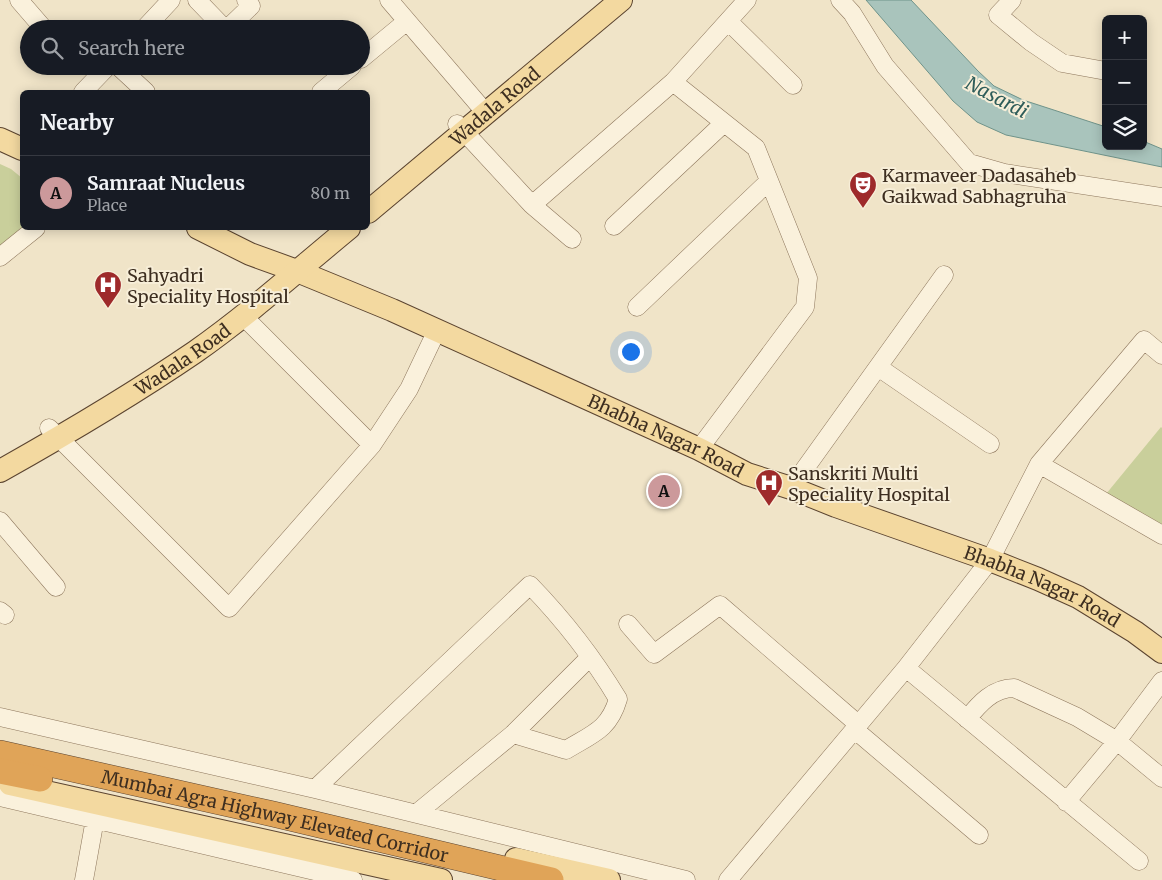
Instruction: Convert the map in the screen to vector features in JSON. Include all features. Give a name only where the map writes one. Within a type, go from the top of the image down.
[{"type":"highway","name":"Mumbai Agra Highway Elevated Corridor","points":[[0,753],[273,814],[551,880]]},
{"type":"highway","name":"Mumbai Agra Highway Elevated Corridor","points":[[0,771],[184,810],[486,880]]},
{"type":"main road","name":"Wadala Road","points":[[370,210],[460,128],[479,105],[606,0]]},
{"type":"main road","name":"Wadala Road","points":[[370,196],[460,128],[621,0]]},
{"type":"main road","points":[[0,139],[20,148]]},
{"type":"main road","name":"Bhabha Nagar Road","points":[[202,230],[250,254],[437,330],[699,449],[747,474],[791,488],[1038,579],[1078,597],[1135,632],[1162,652]]},
{"type":"main road","name":"Wadala Road","points":[[0,456],[54,432],[194,352],[243,316],[329,230]]},
{"type":"main road","name":"Wadala Road","points":[[0,471],[106,395],[346,230]]},
{"type":"main road","points":[[0,744],[609,880]]},
{"type":"main road","points":[[0,782],[441,880]]},
{"type":"street","points":[[20,0],[37,20]]},
{"type":"street","points":[[152,20],[171,0]]},
{"type":"street","points":[[197,0],[217,20]]},
{"type":"street","points":[[236,20],[251,6],[246,0]]},
{"type":"street","points":[[389,0],[479,105]]},
{"type":"street","points":[[532,205],[673,82],[746,0]]},
{"type":"street","points":[[840,0],[852,13],[886,66],[969,163],[1004,173],[1162,197]]},
{"type":"street","points":[[1012,0],[998,16],[1062,63],[1102,72]]},
{"type":"street","points":[[370,52],[407,21]]},
{"type":"street","points":[[728,21],[793,85]]},
{"type":"street","points":[[85,90],[99,75]]},
{"type":"street","points":[[128,75],[144,90]]},
{"type":"street","points":[[323,90],[341,75]]},
{"type":"street","points":[[673,82],[756,148],[808,278],[805,307],[699,449]]},
{"type":"street","points":[[614,226],[724,123]]},
{"type":"street","points":[[460,128],[532,205],[572,238]]},
{"type":"street","points":[[637,307],[769,181]]},
{"type":"street","points":[[0,257],[34,230]]},
{"type":"street","points":[[791,488],[944,275]]},
{"type":"street","points":[[243,316],[372,445]]},
{"type":"street","points":[[54,432],[229,608],[372,445],[409,389],[437,330]]},
{"type":"street","points":[[728,880],[906,668],[990,560],[1039,464],[1144,340],[1162,355]]},
{"type":"street","points":[[878,367],[990,444]]},
{"type":"street","points":[[1039,464],[1162,535]]},
{"type":"street","points":[[0,521],[56,588]]},
{"type":"street","points":[[315,789],[530,585],[552,607],[618,699],[614,714],[604,727],[566,750],[513,734]]},
{"type":"street","points":[[628,624],[654,654],[720,605],[979,835]]},
{"type":"street","points":[[417,813],[513,734],[589,658]]},
{"type":"street","points":[[906,668],[1139,861]]},
{"type":"street","points":[[1066,802],[1117,742],[1162,681]]},
{"type":"street","points":[[967,719],[989,696],[1004,688],[1014,688],[1077,717],[1117,742],[1162,778]]},
{"type":"street","points":[[0,717],[417,813],[686,880]]},
{"type":"street","points":[[0,797],[353,880]]},
{"type":"street","points":[[84,880],[96,819]]},
{"type":"green space","points":[[0,164],[11,169],[20,176],[20,230],[23,230],[0,249]]},
{"type":"green space","points":[[1162,428],[1162,525],[1106,494]]},
{"type":"water","name":"Nasardi","points":[[866,0],[911,0],[994,86],[1023,100],[1102,126],[1102,150],[1147,150],[1147,143],[1162,149],[1162,167],[1006,135],[977,122],[953,101]]},
{"type":"place","name":"Karmaveer Dadasaheb Gaikwad Sabhagruha","points":[[863,209]]},
{"type":"place","name":"Sahyadri Speciality Hospital","points":[[108,309]]},
{"type":"place","name":"Samraat Nucleus","points":[[664,491]]},
{"type":"place","name":"Sanskriti Multi Speciality Hospital","points":[[769,507]]}]
